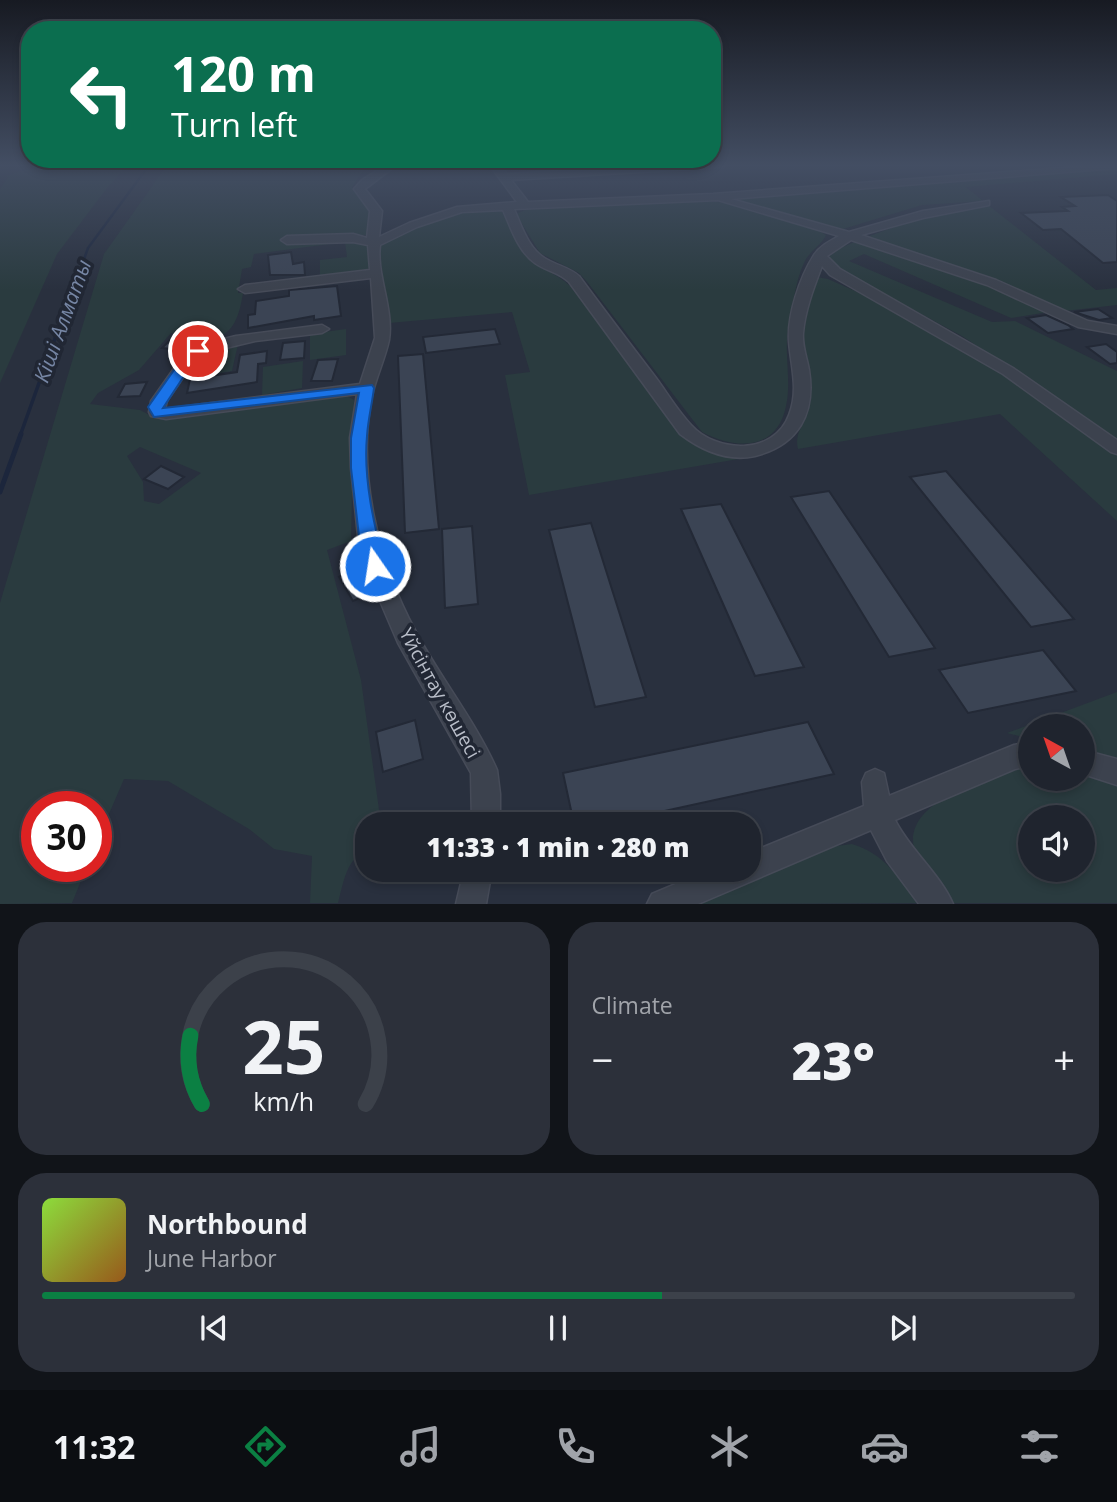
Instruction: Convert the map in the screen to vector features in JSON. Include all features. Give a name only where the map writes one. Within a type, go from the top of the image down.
[{"type":"street","name":"Үйсінтау көшесі","points":[[372,206],[376,212],[373,248],[382,338],[367,388],[359,438],[368,536],[375,566],[406,636],[484,770],[486,812]]},
{"type":"street","points":[[287,240],[353,238],[375,243],[413,225],[461,209],[504,206]]},
{"type":"street","points":[[507,206],[533,254],[546,264],[569,273],[686,430],[698,440],[742,452],[767,448],[785,438],[797,418],[802,378],[796,336],[802,297],[820,256],[829,245],[922,213],[965,206]]},
{"type":"street","points":[[744,206],[952,267],[1096,330],[1117,330]]},
{"type":"street","points":[[820,256],[835,272],[1008,371],[1117,448]]},
{"type":"street","points":[[245,289],[377,272]]},
{"type":"street","points":[[322,329],[217,345],[198,351],[191,356],[158,402],[157,412],[166,414],[367,388]]},
{"type":"street","points":[[761,862],[1018,756]]},
{"type":"street","points":[[1096,766],[1117,772]]},
{"type":"street","points":[[875,782],[878,813],[887,834],[938,904]]},
{"type":"street","points":[[471,904],[476,882]]},
{"type":"street","points":[[662,904],[714,882]]},
{"type":"shaded area","points":[[0,206],[93,206],[57,254],[0,383]]},
{"type":"shaded area","points":[[138,206],[368,206],[372,211],[366,235],[283,241],[347,239],[367,245],[370,266],[366,271],[320,277],[320,260],[347,257],[345,242],[254,254],[251,267],[242,269],[238,293],[243,293],[240,309],[230,329],[180,355],[198,337],[171,333],[139,370],[98,393],[90,404],[140,410],[153,417],[167,418],[345,395],[354,400],[351,541],[327,550],[361,680],[379,812],[355,812],[355,858],[344,879],[338,903],[310,903],[312,856],[274,849],[249,829],[168,781],[124,779],[112,807],[112,791],[21,791],[21,882],[81,882],[72,903],[0,904],[0,603],[104,254]],"holes":[[[140,447],[201,473],[159,504],[144,501],[143,482],[127,456]]]},
{"type":"shaded area","points":[[737,206],[826,235],[806,259],[796,286],[787,336],[788,396],[781,421],[774,432],[753,443],[741,444],[702,432],[579,273],[540,253],[516,214],[529,208]]},
{"type":"shaded area","points":[[759,206],[918,206],[843,229]]},
{"type":"shaded area","points":[[990,206],[1096,290],[1117,288],[1117,305],[1065,311],[969,271],[867,237],[913,220]]},
{"type":"shaded area","points":[[476,210],[497,210],[507,217],[526,254],[570,286],[687,440],[717,454],[756,456],[529,495],[505,375],[530,372],[512,312],[389,323],[379,248],[395,234],[408,228]]},
{"type":"shaded area","points":[[857,241],[962,272],[1055,311],[1011,318],[864,254],[849,261],[992,322],[1015,321],[1117,371],[1117,439],[962,336],[839,270],[829,261],[831,252]]},
{"type":"shaded area","points":[[817,277],[867,296],[942,336],[1014,381],[1117,455],[1117,521],[1000,414],[798,449],[797,439],[806,403],[804,323]]},
{"type":"shaded area","points":[[346,329],[346,355],[310,360],[310,334]]},
{"type":"shaded area","points":[[238,344],[232,371],[187,378],[198,355]]},
{"type":"shaded area","points":[[303,361],[302,388],[262,395],[263,367]]},
{"type":"shaded area","points":[[1117,692],[1117,760],[1096,755],[1096,714],[1058,714]]},
{"type":"shaded area","points":[[1018,729],[1018,736],[1007,733]]},
{"type":"shaded area","points":[[1018,766],[1018,791],[1096,791],[1096,775],[1117,780],[1117,903],[947,903],[925,872],[915,852],[913,835],[920,819],[932,807],[967,786]]},
{"type":"shaded area","points":[[852,844],[873,854],[898,876],[920,903],[697,904],[748,882],[761,882],[761,876],[829,847]]},
{"type":"building","points":[[1117,206],[1117,262],[1103,263],[1061,229],[1043,230],[1021,213],[1068,211],[1062,207]]},
{"type":"building","points":[[291,252],[293,264],[304,262],[305,275],[270,275],[268,255]]},
{"type":"building","points":[[337,286],[341,316],[314,320],[314,316],[248,328],[248,315],[255,314],[256,301],[289,296],[289,290]]},
{"type":"building","points":[[1098,309],[1112,318],[1099,320],[1074,312]]},
{"type":"building","points":[[1046,315],[1073,329],[1048,333],[1027,318]]},
{"type":"building","points":[[495,329],[500,344],[426,353],[423,337]]},
{"type":"building","points":[[174,336],[192,338],[180,350],[162,348]]},
{"type":"building","points":[[305,341],[304,358],[280,360],[283,343]]},
{"type":"building","points":[[1106,344],[1117,352],[1117,363],[1110,364],[1087,347]]},
{"type":"building","points":[[267,351],[266,363],[258,364],[257,382],[187,393],[190,379],[237,372],[240,355]]},
{"type":"building","points":[[423,354],[439,529],[405,533],[398,356]]},
{"type":"building","points":[[338,359],[332,381],[311,381],[318,360]]},
{"type":"building","points":[[147,382],[140,396],[118,397],[125,384]]},
{"type":"building","points":[[161,466],[184,477],[168,489],[144,479]]},
{"type":"building","points":[[946,471],[1074,619],[1031,627],[910,477]]},
{"type":"building","points":[[829,491],[935,648],[889,657],[791,497]]},
{"type":"building","points":[[721,504],[804,667],[755,676],[681,509]]},
{"type":"building","points":[[591,523],[646,697],[595,707],[549,530]]},
{"type":"building","points":[[472,526],[478,604],[445,608],[442,529]]},
{"type":"building","points":[[351,571],[366,595],[353,601],[339,577]]},
{"type":"building","points":[[1043,650],[1076,691],[968,713],[939,670]]},
{"type":"building","points":[[415,720],[423,759],[383,772],[376,732]]},
{"type":"building","points":[[808,722],[834,774],[660,812],[571,812],[563,773]]},
{"type":"waterway","name":"Кіші Алматы","points":[[76,282],[88,248],[119,206]]},
{"type":"waterway","name":"Кіші Алматы","points":[[20,436],[76,280]]},
{"type":"waterway","name":"Кіші Алматы","points":[[0,492],[21,434]]},
{"type":"route","points":[[198,351],[191,356],[158,402],[155,407],[159,414],[367,388],[359,438],[360,468],[368,536],[375,566]]}]
